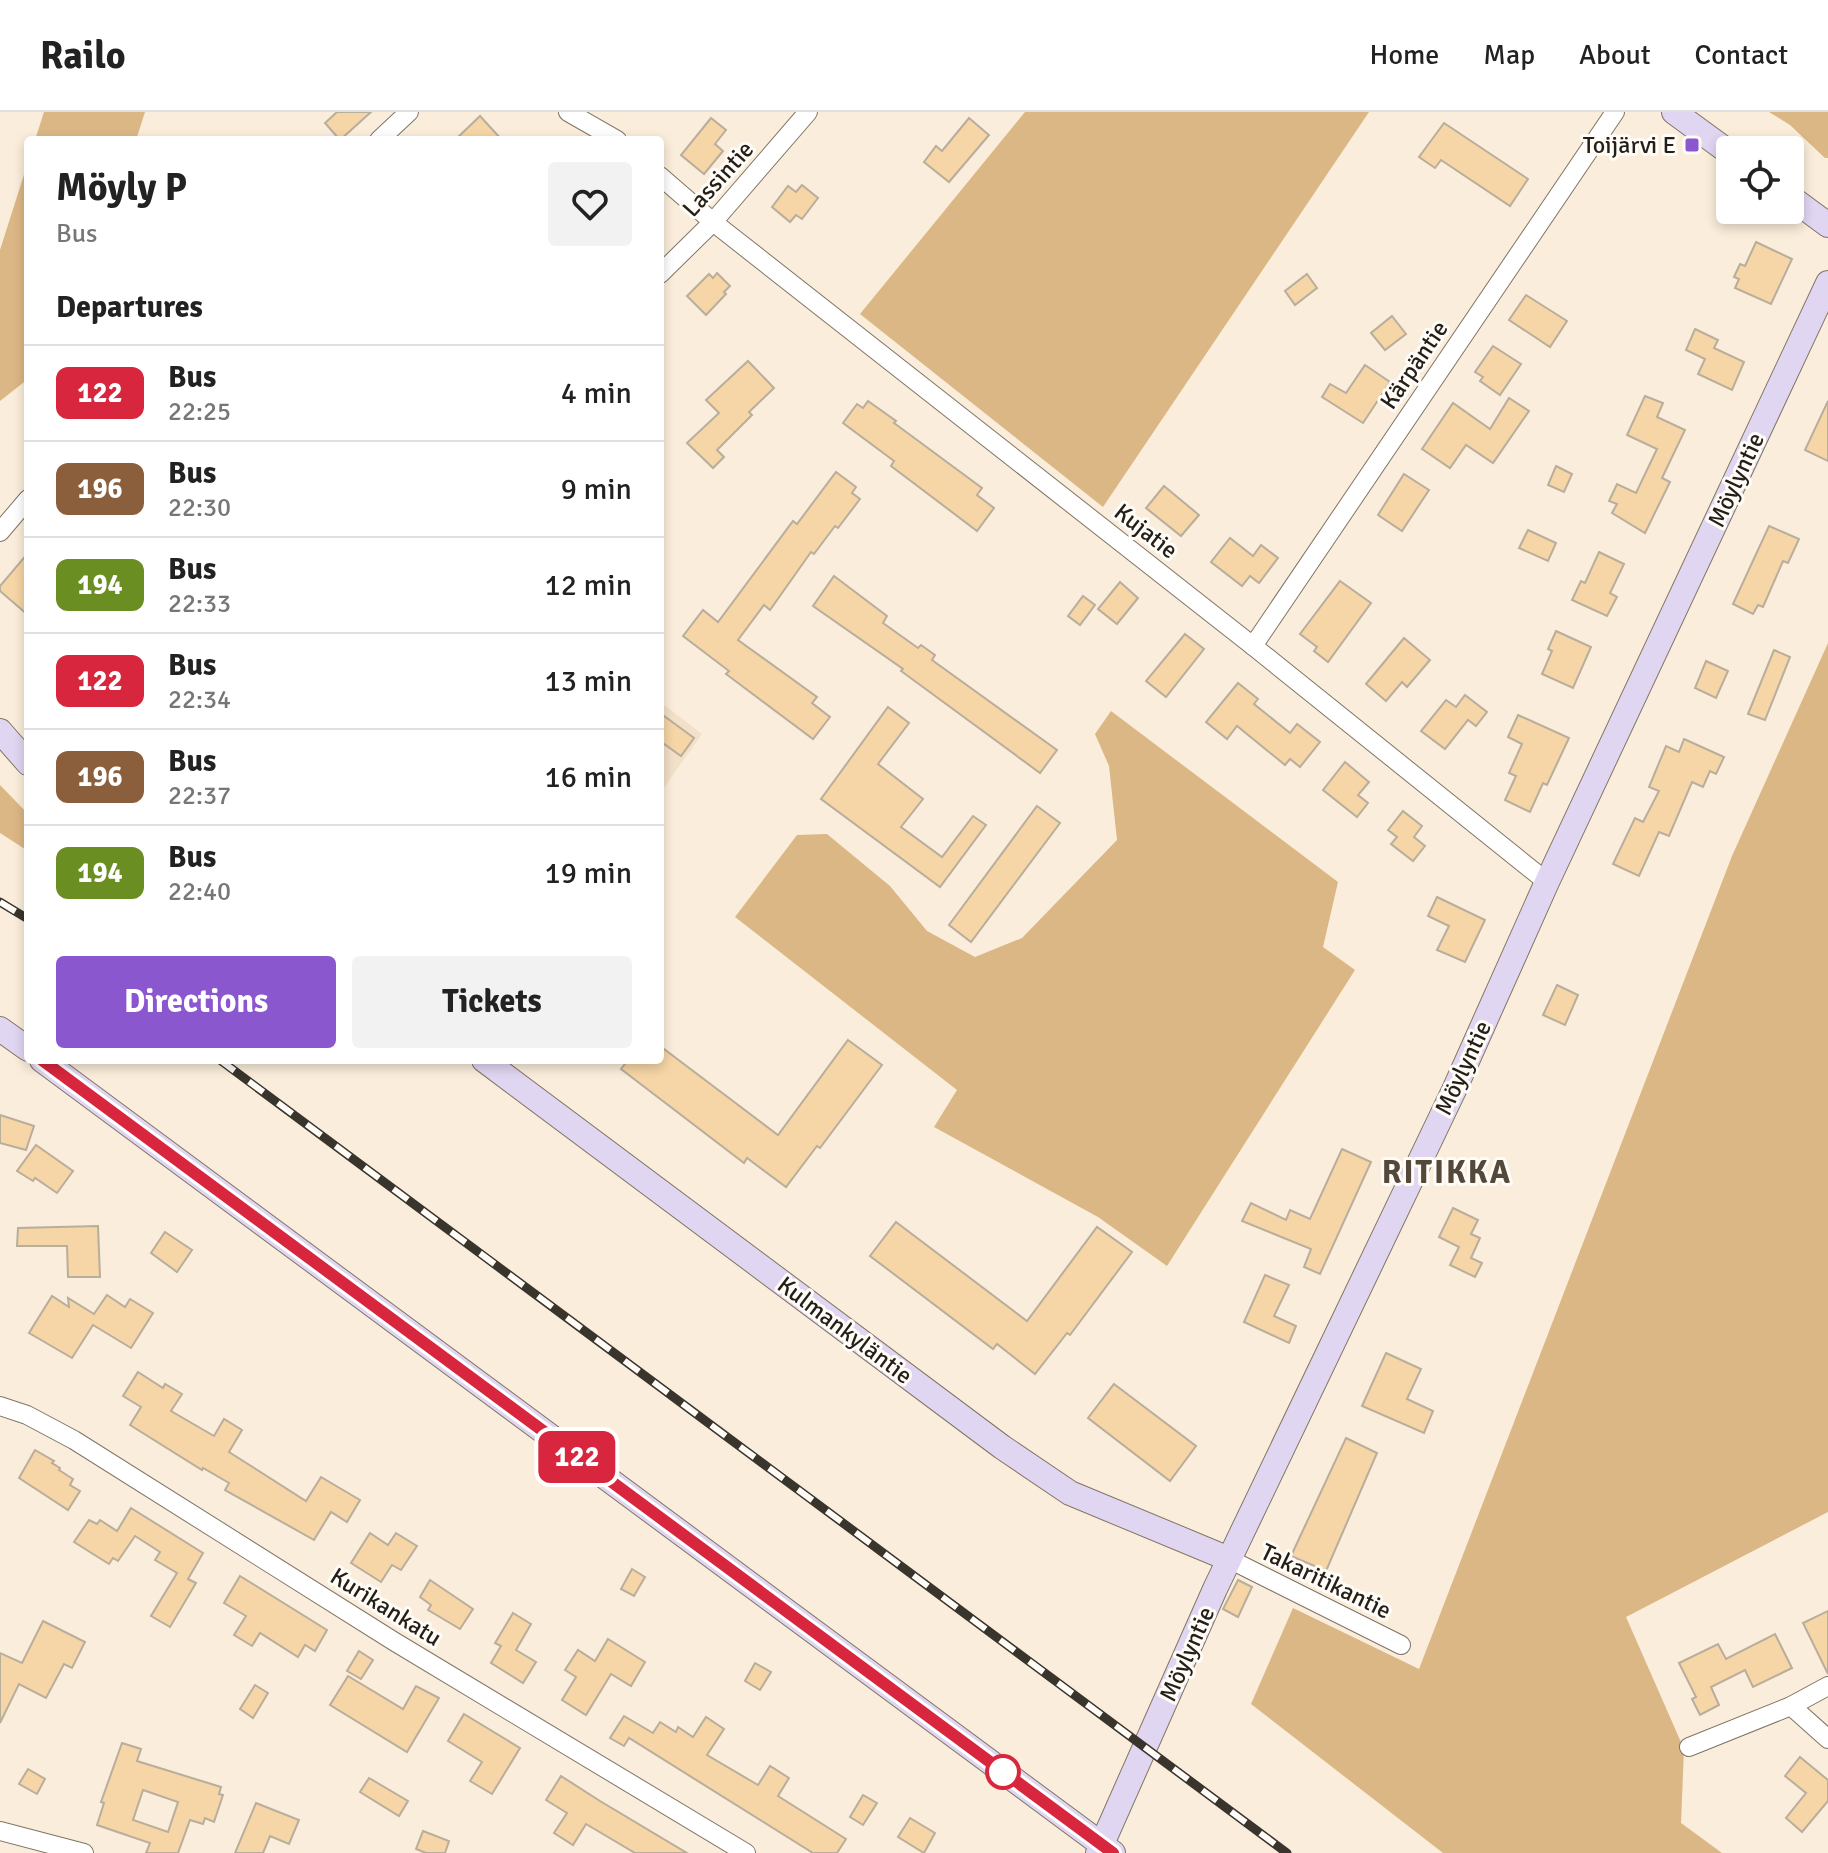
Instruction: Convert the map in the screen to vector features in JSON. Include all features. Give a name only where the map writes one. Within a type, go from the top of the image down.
[{"type":"street","points":[[383,136],[409,112]]},
{"type":"street","points":[[568,112],[610,136]]},
{"type":"street","name":"Lassintie","points":[[664,270],[713,222],[808,112]]},
{"type":"street","name":"Kärpäntie","points":[[1253,646],[1615,112]]},
{"type":"street","points":[[1674,112],[1716,143]]},
{"type":"street","name":"Kujatie","points":[[664,179],[713,222],[1253,646],[1547,882]]},
{"type":"street","points":[[1804,207],[1828,225]]},
{"type":"street","name":"Möylyntie","points":[[1104,1850],[1229,1559],[1455,1088],[1547,882],[1828,283]]},
{"type":"street","points":[[0,532],[24,504]]},
{"type":"street","points":[[0,731],[24,758]]},
{"type":"street","points":[[0,1029],[24,1046]]},
{"type":"street","points":[[47,1064],[1104,1850]]},
{"type":"street","name":"Kulmankyläntie","points":[[489,1064],[1002,1447],[1070,1493],[1229,1559]]},
{"type":"street","name":"Kurikankatu","points":[[0,1406],[27,1415],[70,1437],[395,1642],[746,1853]]},
{"type":"street","name":"Takaritikantie","points":[[1229,1559],[1401,1645]]},
{"type":"street","points":[[1689,1747],[1791,1706],[1828,1686]]},
{"type":"street","points":[[1791,1706],[1828,1739]]},
{"type":"street","points":[[0,1831],[84,1853]]},
{"type":"shaded area","points":[[44,112],[145,112],[137,136],[36,136]]},
{"type":"shaded area","points":[[1025,112],[1369,112],[1103,507],[860,314]]},
{"type":"shaded area","points":[[1769,112],[1828,112],[1828,158],[1825,158],[1790,125]]},
{"type":"shaded area","points":[[24,175],[24,382],[0,401],[0,250]]},
{"type":"shaded area","points":[[1828,643],[1828,1512],[1626,1617],[1684,1749],[1681,1823],[1722,1853],[1443,1853],[1251,1704],[1293,1608],[1419,1669],[1732,856]]},
{"type":"shaded area","points":[[664,705],[702,734],[664,787]]},
{"type":"shaded area","points":[[1111,711],[1338,882],[1323,947],[1355,970],[1167,1266],[1098,1217],[934,1127],[957,1090],[735,917],[797,835],[827,834],[890,886],[927,931],[975,957],[1022,938],[1117,840],[1109,766],[1095,734]]},
{"type":"shaded area","points":[[0,785],[24,810],[24,848],[0,833]]},
{"type":"building","points":[[337,112],[371,112],[344,136],[336,136],[325,123]]},
{"type":"building","points":[[480,116],[498,136],[459,136]]},
{"type":"building","points":[[711,118],[726,130],[715,144],[723,151],[704,174],[681,155]]},
{"type":"building","points":[[969,118],[989,135],[949,182],[924,162],[936,146],[942,151]]},
{"type":"building","points":[[1444,123],[1528,179],[1510,206],[1441,160],[1435,168],[1419,157]]},
{"type":"building","points":[[802,185],[818,198],[802,219],[796,215],[790,222],[772,207],[788,186],[796,192]]},
{"type":"building","points":[[1756,242],[1792,259],[1771,304],[1735,288],[1739,279],[1734,277],[1740,264],[1745,266]]},
{"type":"building","points":[[717,273],[730,286],[706,315],[687,296],[709,274],[713,278]]},
{"type":"building","points":[[1307,274],[1317,288],[1295,305],[1285,291]]},
{"type":"building","points":[[1526,295],[1567,321],[1550,347],[1509,320]]},
{"type":"building","points":[[1392,316],[1406,334],[1385,350],[1371,333]]},
{"type":"building","points":[[1695,329],[1718,340],[1714,348],[1744,362],[1732,390],[1698,374],[1705,359],[1686,350]]},
{"type":"building","points":[[1493,346],[1521,364],[1500,395],[1480,381],[1483,377],[1475,372]]},
{"type":"building","points":[[748,361],[774,388],[717,450],[724,457],[713,468],[687,443],[719,413],[706,400]]},
{"type":"building","points":[[1365,365],[1390,382],[1363,423],[1322,397],[1330,384],[1346,393]]},
{"type":"building","points":[[1645,396],[1663,403],[1657,417],[1685,430],[1662,478],[1670,482],[1645,533],[1612,513],[1617,504],[1609,501],[1617,484],[1636,493],[1657,449],[1627,435]]},
{"type":"building","points":[[1509,398],[1529,411],[1493,463],[1466,445],[1450,468],[1422,449],[1453,403],[1490,429]]},
{"type":"building","points":[[868,401],[982,488],[977,495],[994,508],[977,531],[891,466],[894,461],[843,423],[857,404],[863,408]]},
{"type":"building","points":[[1828,401],[1828,461],[1805,450]]},
{"type":"building","points":[[1556,466],[1572,474],[1564,492],[1548,485]]},
{"type":"building","points":[[836,472],[856,487],[852,493],[860,499],[814,554],[811,552],[770,610],[764,605],[738,640],[817,697],[812,703],[830,717],[813,739],[726,674],[729,671],[683,636],[703,610],[718,622],[793,521],[797,524]]},
{"type":"building","points":[[1404,474],[1429,490],[1402,531],[1378,515]]},
{"type":"building","points":[[1164,486],[1199,515],[1181,536],[1146,508]]},
{"type":"building","points":[[1769,526],[1799,539],[1788,563],[1783,561],[1763,607],[1758,605],[1753,614],[1733,604]]},
{"type":"building","points":[[1528,530],[1556,543],[1548,561],[1519,548]]},
{"type":"building","points":[[1230,538],[1253,556],[1261,545],[1278,558],[1259,583],[1250,576],[1242,586],[1211,562]]},
{"type":"building","points":[[1599,552],[1624,564],[1610,593],[1617,597],[1607,616],[1572,600],[1581,581],[1585,583]]},
{"type":"building","points":[[24,558],[24,612],[0,591],[0,586]]},
{"type":"building","points":[[834,576],[887,616],[883,623],[918,648],[921,645],[935,655],[932,660],[1057,750],[1040,773],[901,671],[903,669],[813,606]]},
{"type":"building","points":[[1340,581],[1371,603],[1328,662],[1314,651],[1317,647],[1300,634]]},
{"type":"building","points":[[1120,582],[1138,598],[1117,624],[1098,609]]},
{"type":"building","points":[[1083,596],[1095,605],[1080,625],[1068,616]]},
{"type":"building","points":[[1556,631],[1591,647],[1573,688],[1542,674]]},
{"type":"building","points":[[1185,634],[1204,649],[1166,697],[1146,681]]},
{"type":"building","points":[[1404,638],[1430,660],[1407,687],[1402,682],[1386,701],[1366,684]]},
{"type":"building","points":[[1774,650],[1790,657],[1765,720],[1748,714]]},
{"type":"building","points":[[1706,661],[1728,671],[1716,698],[1695,688]]},
{"type":"building","points":[[1238,683],[1258,699],[1254,704],[1290,733],[1297,724],[1320,742],[1300,767],[1290,759],[1285,765],[1237,726],[1227,739],[1206,722]]},
{"type":"building","points":[[1465,695],[1487,712],[1476,726],[1468,720],[1445,749],[1421,731],[1446,700],[1456,707]]},
{"type":"building","points":[[888,707],[909,723],[878,764],[923,799],[901,827],[942,857],[973,816],[986,825],[940,887],[821,799]]},
{"type":"building","points":[[1518,715],[1569,738],[1547,785],[1543,783],[1530,812],[1505,800],[1516,776],[1509,773],[1522,744],[1508,737]]},
{"type":"building","points":[[664,716],[694,738],[681,756],[664,744]]},
{"type":"building","points":[[1684,739],[1724,757],[1716,774],[1710,771],[1703,787],[1692,782],[1669,836],[1659,832],[1639,876],[1613,864],[1635,818],[1643,822],[1659,791],[1649,787],[1666,746],[1679,752]]},
{"type":"building","points":[[1345,762],[1369,782],[1358,795],[1368,803],[1357,817],[1323,790]]},
{"type":"building","points":[[1037,806],[1060,823],[971,942],[949,925]]},
{"type":"building","points":[[1403,811],[1422,826],[1414,837],[1425,846],[1413,861],[1391,844],[1397,837],[1388,830]]},
{"type":"building","points":[[1437,897],[1485,920],[1465,962],[1437,950],[1449,926],[1428,916]]},
{"type":"building","points":[[1557,985],[1578,995],[1565,1025],[1543,1015]]},
{"type":"building","points":[[848,1040],[882,1065],[820,1148],[817,1146],[786,1187],[747,1158],[744,1163],[621,1069],[625,1064],[664,1064],[664,1049],[778,1135]]},
{"type":"building","points":[[0,1115],[34,1126],[26,1150],[0,1143]]},
{"type":"building","points":[[36,1145],[73,1171],[57,1193],[35,1178],[33,1181],[17,1171]]},
{"type":"building","points":[[1342,1149],[1371,1162],[1320,1274],[1304,1267],[1311,1249],[1242,1221],[1251,1203],[1286,1220],[1290,1210],[1310,1219]]},
{"type":"building","points":[[1453,1208],[1478,1220],[1471,1234],[1480,1238],[1471,1258],[1482,1263],[1475,1277],[1450,1265],[1459,1247],[1439,1237]]},
{"type":"building","points":[[896,1222],[1027,1321],[1097,1227],[1132,1252],[1070,1335],[1067,1333],[1035,1374],[997,1344],[993,1349],[870,1256]]},
{"type":"building","points":[[98,1226],[100,1277],[68,1277],[67,1246],[17,1246],[18,1228]]},
{"type":"building","points":[[165,1232],[192,1250],[177,1272],[151,1253]]},
{"type":"building","points":[[1265,1275],[1289,1285],[1274,1316],[1296,1326],[1289,1343],[1244,1322]]},
{"type":"building","points":[[107,1295],[125,1307],[130,1299],[153,1313],[131,1348],[93,1325],[72,1358],[29,1333],[52,1296],[69,1307],[68,1298],[94,1314]]},
{"type":"building","points":[[1386,1353],[1421,1369],[1407,1399],[1433,1411],[1424,1433],[1362,1406]]},
{"type":"building","points":[[138,1372],[163,1388],[165,1384],[182,1394],[171,1411],[214,1436],[224,1419],[242,1430],[229,1452],[306,1501],[321,1477],[360,1500],[347,1522],[331,1512],[314,1540],[225,1490],[229,1483],[202,1470],[130,1425],[141,1407],[123,1396]]},
{"type":"building","points":[[1114,1384],[1196,1446],[1170,1481],[1088,1418]]},
{"type":"building","points":[[1346,1438],[1377,1453],[1326,1571],[1291,1556]]},
{"type":"building","points":[[35,1450],[54,1461],[52,1463],[59,1470],[73,1479],[70,1485],[80,1491],[68,1510],[19,1478]]},
{"type":"building","points":[[131,1508],[203,1553],[188,1579],[196,1583],[170,1627],[151,1616],[177,1573],[155,1560],[160,1552],[135,1536],[118,1561],[113,1558],[109,1564],[74,1542],[89,1520],[97,1524],[100,1520],[117,1531]]},
{"type":"building","points":[[370,1533],[388,1545],[396,1533],[417,1546],[401,1570],[392,1565],[381,1582],[351,1563]]},
{"type":"building","points":[[632,1569],[645,1577],[634,1596],[621,1589]]},
{"type":"building","points":[[240,1576],[327,1630],[315,1651],[305,1645],[298,1657],[260,1633],[252,1646],[234,1635],[246,1616],[224,1603]]},
{"type":"building","points":[[430,1580],[473,1609],[460,1629],[428,1610],[431,1605],[420,1597]]},
{"type":"building","points":[[1238,1580],[1252,1587],[1238,1617],[1223,1609]]},
{"type":"building","points":[[1828,1611],[1828,1674],[1803,1623]]},
{"type":"building","points":[[513,1613],[531,1624],[516,1650],[536,1662],[523,1683],[491,1663],[501,1646],[495,1643]]},
{"type":"building","points":[[43,1621],[85,1642],[72,1668],[64,1664],[46,1698],[19,1684],[0,1723],[0,1653],[22,1663]]},
{"type":"building","points":[[1775,1634],[1792,1668],[1753,1687],[1745,1670],[1711,1687],[1719,1705],[1700,1715],[1692,1699],[1696,1697],[1679,1663],[1718,1644],[1726,1659]]},
{"type":"building","points":[[608,1639],[645,1662],[631,1686],[611,1674],[586,1715],[562,1700],[576,1677],[565,1670],[578,1650],[595,1661]]},
{"type":"building","points":[[359,1651],[373,1660],[361,1679],[347,1671]]},
{"type":"building","points":[[755,1663],[771,1672],[760,1690],[745,1681]]},
{"type":"building","points":[[348,1676],[403,1709],[416,1686],[439,1698],[407,1752],[330,1705]]},
{"type":"building","points":[[255,1685],[268,1693],[253,1718],[240,1709]]},
{"type":"building","points":[[464,1714],[520,1748],[492,1794],[470,1781],[482,1762],[448,1741]]},
{"type":"building","points":[[624,1716],[653,1733],[660,1722],[676,1732],[678,1727],[693,1737],[706,1717],[724,1729],[707,1755],[758,1785],[770,1766],[789,1778],[778,1796],[846,1839],[837,1853],[813,1853],[629,1738],[624,1746],[610,1738]]},
{"type":"building","points":[[122,1743],[141,1749],[137,1761],[221,1787],[219,1794],[223,1795],[214,1822],[205,1818],[203,1824],[190,1820],[178,1853],[146,1853],[150,1843],[97,1825],[104,1803],[101,1802]],"holes":[[[143,1790],[178,1802],[168,1832],[133,1820]]]},
{"type":"building","points":[[1800,1757],[1828,1780],[1828,1801],[1802,1832],[1786,1818],[1806,1793],[1785,1776]]},
{"type":"building","points":[[28,1769],[45,1779],[37,1794],[19,1784]]},
{"type":"building","points":[[561,1776],[687,1853],[635,1853],[586,1824],[573,1845],[554,1833],[567,1813],[546,1800]]},
{"type":"building","points":[[369,1778],[408,1801],[399,1816],[360,1792]]},
{"type":"building","points":[[863,1795],[877,1803],[863,1825],[850,1817]]},
{"type":"building","points":[[256,1803],[299,1820],[289,1844],[270,1836],[263,1853],[235,1853]]},
{"type":"building","points":[[910,1818],[935,1833],[924,1853],[898,1837]]},
{"type":"building","points":[[423,1831],[449,1841],[445,1853],[426,1853],[416,1849]]},
{"type":"railway","points":[[0,902],[24,917]]},
{"type":"railway","points":[[225,1064],[1287,1853]]},
{"type":"bus line","name":"122","points":[[47,1064],[1113,1853]]},
{"type":"place","name":"Toijärvi E","points":[[1692,145]]},
{"type":"district","name":"RITIKKA","points":[[1447,1172]]}]
